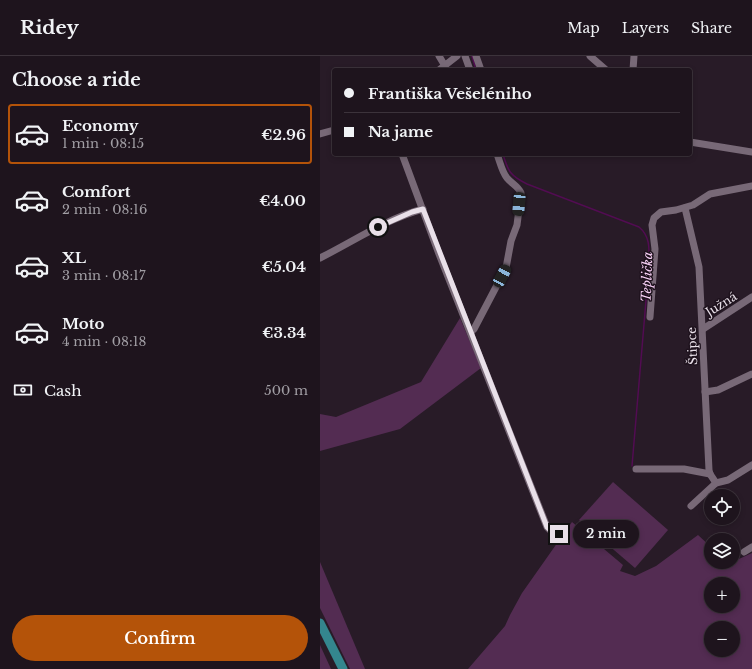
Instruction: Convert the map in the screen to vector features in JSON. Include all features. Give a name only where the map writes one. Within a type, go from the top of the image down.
[{"type":"main road","points":[[320,623],[343,669]]},
{"type":"street","points":[[439,56],[442,68],[457,56]]},
{"type":"street","points":[[465,56],[469,68]]},
{"type":"street","points":[[476,56],[480,68]]},
{"type":"street","points":[[590,56],[604,68]]},
{"type":"street","points":[[633,68],[634,56]]},
{"type":"street","points":[[320,134],[332,131]]},
{"type":"street","points":[[692,142],[752,152]]},
{"type":"street","points":[[403,156],[547,527],[554,534],[559,534]]},
{"type":"street","points":[[471,332],[506,268],[511,240],[517,225],[520,193],[519,189],[503,172],[498,156]]},
{"type":"street","points":[[650,317],[655,249],[652,221],[661,212],[685,208],[710,194],[752,186]]},
{"type":"street","name":"Štipce","points":[[685,208],[699,267],[710,474],[716,484]]},
{"type":"street","points":[[320,258],[378,227],[412,212],[423,209]]},
{"type":"street","name":"Južná","points":[[703,329],[752,297]]},
{"type":"street","points":[[705,392],[718,390],[752,374]]},
{"type":"street","points":[[691,506],[716,484],[728,480],[752,465]]},
{"type":"street","points":[[636,469],[684,468],[710,474]]},
{"type":"street","points":[[744,552],[752,547]]},
{"type":"shaded area","points":[[460,318],[481,368],[400,429],[320,451],[320,414],[336,417],[421,382]]},
{"type":"shaded area","points":[[613,482],[668,530],[635,568],[579,520]]},
{"type":"shaded area","points":[[572,522],[623,565],[620,571],[635,576],[656,566],[698,535],[704,541],[704,569],[740,569],[740,558],[752,553],[752,669],[468,669],[505,626],[522,593]]},
{"type":"shaded area","points":[[320,562],[365,669],[350,669],[320,608]]},
{"type":"shaded area","points":[[320,645],[331,669],[320,669]]},
{"type":"waterway","name":"Teplička","points":[[472,56],[475,68]]},
{"type":"waterway","name":"Teplička","points":[[504,156],[511,173],[527,184],[639,227],[646,235],[649,265],[632,466]]},
{"type":"route","points":[[378,227],[412,212],[423,209],[439,254],[547,527],[554,534],[559,534]]}]
